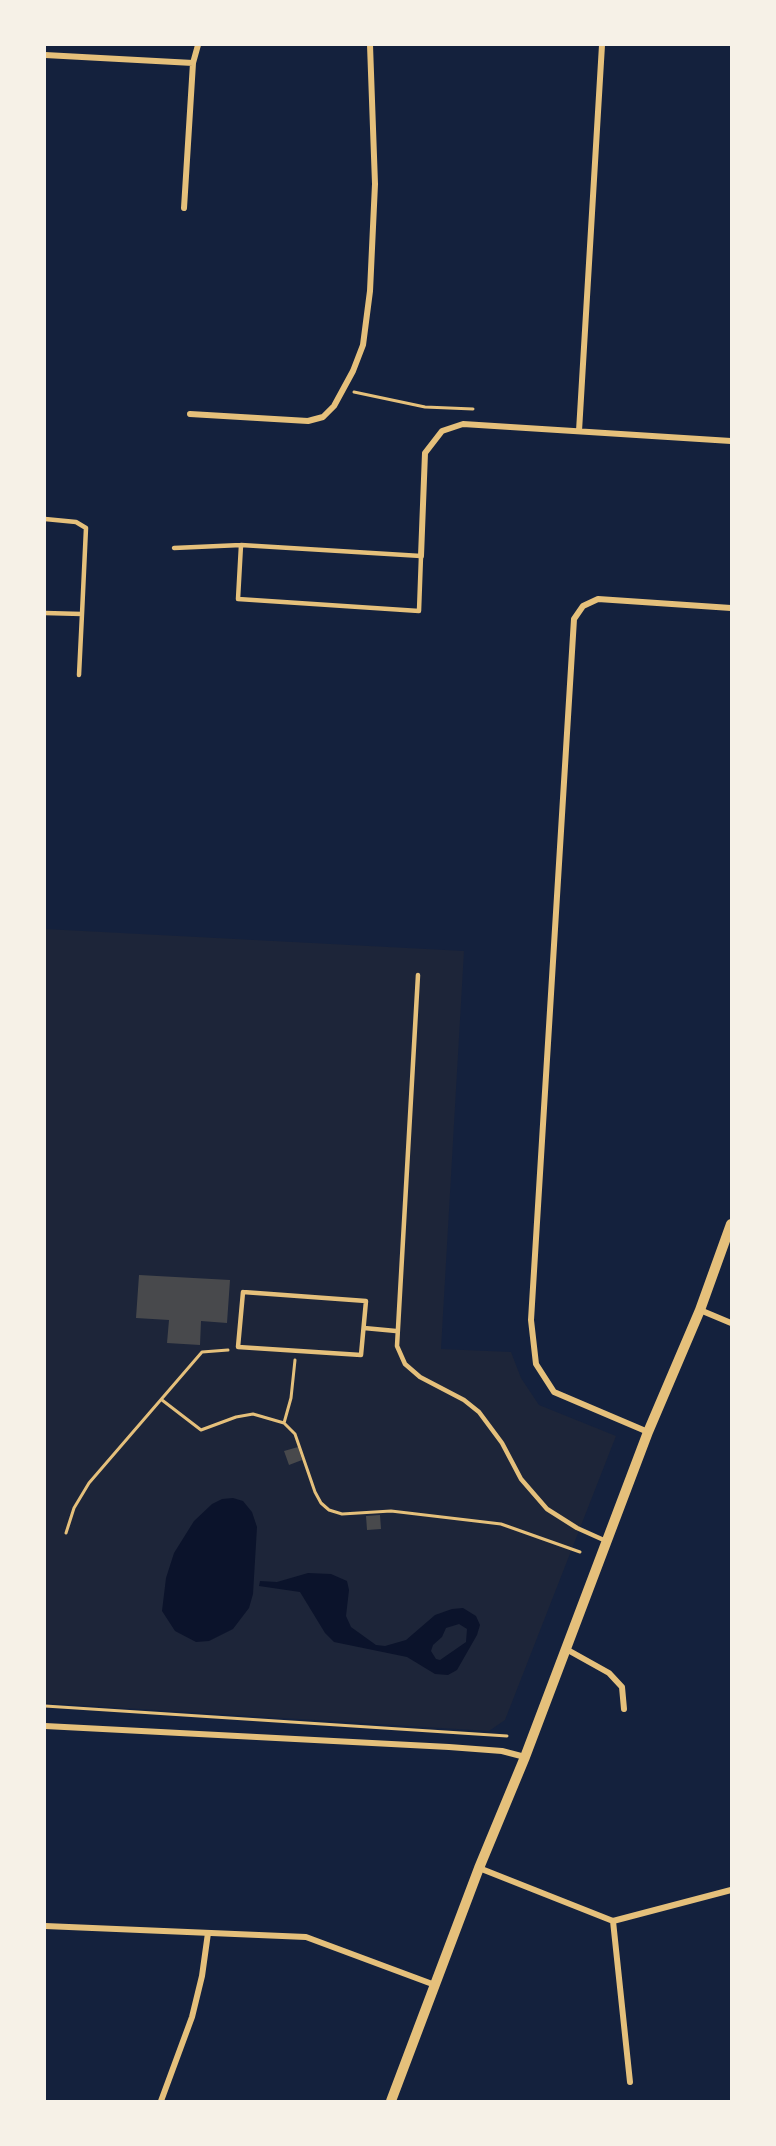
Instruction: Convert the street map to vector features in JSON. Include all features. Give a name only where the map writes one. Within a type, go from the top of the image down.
[{"type":"street","points":[[184,208],[193,63],[198,45]]},
{"type":"street","points":[[190,414],[308,421],[323,417],[334,406],[344,388],[363,345],[370,291],[375,183],[370,45]]},
{"type":"street","points":[[579,431],[602,45]]},
{"type":"street","points":[[45,55],[193,63]]},
{"type":"street","points":[[421,556],[425,453],[442,431],[463,424],[731,441]]},
{"type":"street","points":[[648,1432],[554,1392],[536,1364],[531,1320],[574,619],[583,606],[598,599],[731,608]]},
{"type":"street","points":[[391,2101],[479,1868],[525,1757],[608,1542],[648,1432],[700,1310],[731,1224]]},
{"type":"street","points":[[700,1310],[731,1323]]},
{"type":"street","points":[[566,1649],[609,1673],[622,1687],[624,1709]]},
{"type":"street","points":[[45,1726],[449,1747],[502,1751],[525,1757]]},
{"type":"street","points":[[479,1868],[613,1921],[731,1890]]},
{"type":"street","points":[[613,1921],[630,2082]]},
{"type":"street","points":[[45,1926],[306,1937],[435,1985]]},
{"type":"street","points":[[161,2101],[192,2017],[208,1933]]},
{"type":"lane","points":[[45,519],[76,522],[86,528],[79,675]]},
{"type":"lane","points":[[174,548],[241,545],[421,556],[419,611],[238,599],[241,545]]},
{"type":"lane","points":[[45,613],[82,614]]},
{"type":"lane","points":[[418,975],[396,1331],[397,1346],[405,1364],[420,1377],[464,1400],[479,1412],[502,1443],[521,1479],[540,1503],[561,1520],[608,1542]]},
{"type":"lane","points":[[243,1292],[366,1301],[361,1355],[238,1347],[243,1292]]},
{"type":"lane","points":[[364,1328],[396,1331]]},
{"type":"path","points":[[344,388],[361,395],[425,407],[472,409]]},
{"type":"path","points":[[66,1533],[74,1508],[88,1483],[202,1352],[238,1347]]},
{"type":"path","points":[[284,1423],[291,1398],[295,1360]]},
{"type":"path","points":[[162,1400],[201,1430],[253,1414],[284,1423],[296,1434],[315,1492],[321,1503],[329,1510],[342,1514],[391,1511],[501,1524],[580,1552]]},
{"type":"path","points":[[45,1706],[507,1736]]},
{"type":"shaded area","points":[[45,929],[464,951],[441,1349],[511,1352],[521,1378],[539,1405],[616,1436],[505,1720],[489,1731],[45,1703]]},
{"type":"shaded area","points":[[233,1498],[243,1501],[252,1512],[257,1527],[253,1594],[249,1608],[233,1629],[209,1641],[196,1642],[175,1631],[162,1611],[166,1578],[174,1553],[194,1521],[212,1504],[222,1499]]},
{"type":"shaded area","points":[[308,1573],[331,1574],[347,1581],[349,1590],[346,1616],[351,1627],[376,1645],[385,1646],[406,1640],[435,1615],[452,1609],[463,1608],[476,1616],[480,1625],[477,1635],[457,1670],[448,1675],[435,1674],[407,1657],[334,1642],[325,1633],[300,1592],[259,1586],[260,1581],[277,1582]],"holes":[[[459,1624],[467,1629],[466,1642],[440,1660],[436,1659],[431,1651],[446,1628]]]},
{"type":"building","points":[[139,1275],[230,1280],[227,1323],[201,1321],[200,1345],[167,1343],[169,1320],[136,1318]]},
{"type":"building","points":[[298,1447],[302,1460],[289,1465],[284,1451]]},
{"type":"building","points":[[380,1515],[381,1529],[367,1530],[366,1516]]}]
